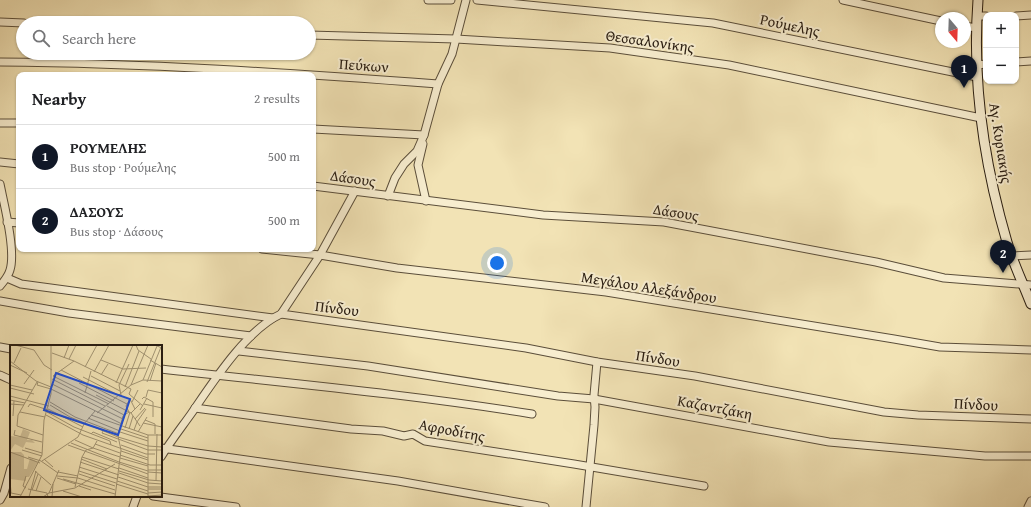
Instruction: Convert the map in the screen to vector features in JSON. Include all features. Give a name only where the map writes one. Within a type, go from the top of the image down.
[{"type":"street","points":[[428,0],[451,0]]},
{"type":"street","points":[[388,196],[395,178],[404,164],[417,151],[424,136],[438,84],[452,54],[466,0]]},
{"type":"street","name":"Ρούμελης","points":[[477,0],[713,23],[977,77]]},
{"type":"street","points":[[843,0],[935,20]]},
{"type":"street","name":"Αγ. Κυριακής","points":[[978,0],[981,16],[976,28],[981,64],[977,77],[981,118],[988,161],[999,211],[1012,256],[1028,285],[1031,304]]},
{"type":"street","points":[[1019,16],[1031,15]]},
{"type":"street","points":[[0,22],[16,23]]},
{"type":"street","points":[[971,27],[976,28]]},
{"type":"street","name":"Θεσσαλονίκης","points":[[316,35],[456,39],[610,48],[729,65],[981,118]]},
{"type":"street","points":[[1019,62],[1031,61]]},
{"type":"street","name":"Πεύκων","points":[[0,62],[97,63],[274,72]]},
{"type":"street","name":"Πεύκων","points":[[316,75],[438,84]]},
{"type":"street","points":[[0,123],[16,123]]},
{"type":"street","points":[[316,128],[424,136]]},
{"type":"street","points":[[424,136],[423,149],[418,165],[426,201]]},
{"type":"street","points":[[0,162],[16,164]]},
{"type":"street","points":[[0,184],[7,222],[11,260],[11,269],[7,278],[0,286]]},
{"type":"street","name":"Δάσους","points":[[316,186],[543,215],[664,222],[876,262],[944,278],[1028,285]]},
{"type":"street","points":[[163,449],[195,408],[217,376],[251,336],[272,318],[281,314],[320,255],[355,191]]},
{"type":"street","points":[[7,222],[16,223]]},
{"type":"street","name":"Μεγάλου Αλεξάνδρου","points":[[291,252],[320,255],[397,268],[606,292],[894,339],[927,346],[1031,350]]},
{"type":"street","points":[[1012,256],[1031,255]]},
{"type":"street","points":[[7,278],[21,284],[272,318]]},
{"type":"street","points":[[0,300],[68,312],[251,336]]},
{"type":"street","name":"Πίνδου","points":[[281,314],[526,348],[597,362],[695,376],[884,412],[918,415],[1031,419]]},
{"type":"street","points":[[0,346],[10,349]]},
{"type":"street","name":"Καζαντζάκη","points":[[239,351],[368,366],[558,396],[594,399],[649,407],[829,442],[985,456],[1031,456]]},
{"type":"street","points":[[586,507],[594,425],[594,399],[597,362]]},
{"type":"street","points":[[162,370],[335,387],[465,403],[532,414]]},
{"type":"street","points":[[0,375],[10,380]]},
{"type":"street","name":"Αφροδίτης","points":[[195,408],[363,430],[384,431],[404,436],[413,434],[425,441],[590,466],[704,486]]},
{"type":"street","points":[[163,449],[398,481],[545,507]]},
{"type":"street","points":[[1,500],[10,471]]},
{"type":"street","points":[[133,507],[137,497]]},
{"type":"street","points":[[161,497],[236,507]]},
{"type":"street","points":[[1028,507],[1031,501]]},
{"type":"place","name":"ΡΟΥΜΕΛΗΣ","points":[[964,88]]},
{"type":"place","name":"ΔΑΣΟΥΣ","points":[[1003,273]]}]
